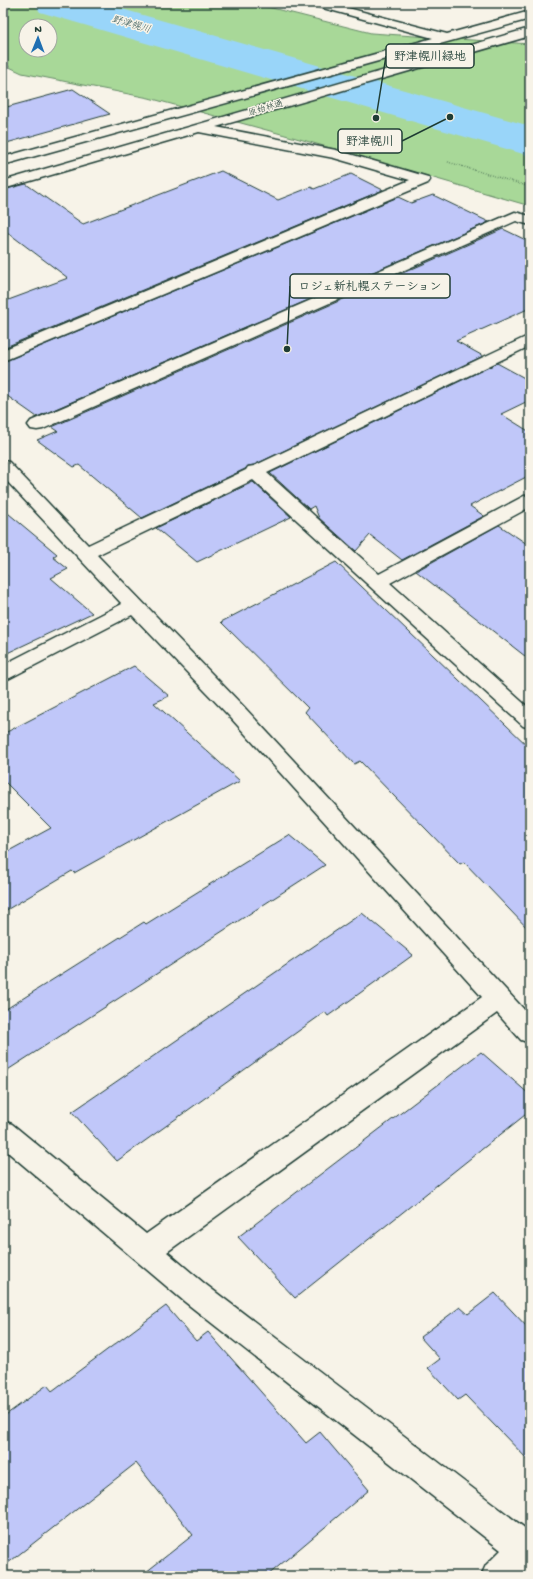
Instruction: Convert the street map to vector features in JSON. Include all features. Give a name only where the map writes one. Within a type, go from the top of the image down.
[{"type":"street","points":[[316,3],[447,38],[476,48]]},
{"type":"street","name":"原始林通","points":[[3,160],[530,15]]},
{"type":"street","name":"原始林通","points":[[3,185],[530,32]]},
{"type":"street","points":[[3,356],[423,180],[336,154],[198,128]]},
{"type":"street","points":[[37,424],[515,216],[530,221]]},
{"type":"street","points":[[85,554],[254,471],[530,340]]},
{"type":"street","points":[[3,466],[236,712],[530,1033]]},
{"type":"street","points":[[254,471],[378,582],[525,709]]},
{"type":"street","points":[[378,582],[530,500]]},
{"type":"street","points":[[3,673],[134,606]]},
{"type":"street","points":[[145,1251],[498,999]]},
{"type":"street","points":[[3,1132],[195,1293],[528,1551],[497,1576]]},
{"type":"green space","points":[[3,3],[252,3],[371,33],[530,44],[530,206],[296,138],[149,98],[22,73],[3,64]]},
{"type":"building","points":[[73,89],[110,114],[3,144],[3,108]]},
{"type":"building","points":[[221,171],[278,200],[311,187],[314,189],[351,174],[383,190],[3,348],[3,302],[68,278],[3,229],[3,190],[26,184],[83,224]]},
{"type":"building","points":[[433,195],[489,222],[37,417],[3,393],[3,362],[398,197],[411,203]]},
{"type":"building","points":[[503,229],[530,242],[530,308],[456,341],[483,356],[254,465],[248,466],[245,469],[142,518],[79,465],[74,467],[37,440],[58,431],[52,427]]},
{"type":"building","points":[[497,363],[530,381],[530,400],[501,414],[530,432],[530,475],[470,506],[484,516],[402,560],[370,535],[356,551],[319,518],[314,506],[309,509],[270,473]]},
{"type":"building","points":[[253,482],[291,517],[197,562],[156,528]]},
{"type":"building","points":[[3,509],[57,554],[53,557],[68,569],[51,578],[92,613],[3,655]]},
{"type":"building","points":[[499,525],[530,546],[530,660],[416,571]]},
{"type":"building","points":[[336,562],[530,748],[530,931],[464,862],[460,864],[360,761],[354,764],[305,712],[308,708],[221,622]]},
{"type":"building","points":[[134,666],[169,696],[154,703],[240,781],[74,873],[72,871],[3,912],[3,854],[51,828],[3,780],[3,734]]},
{"type":"building","points":[[289,835],[325,865],[3,1073],[3,1011],[144,922],[146,924]]},
{"type":"building","points":[[362,913],[413,955],[328,1016],[325,1012],[117,1161],[72,1112]]},
{"type":"building","points":[[481,1052],[530,1095],[530,1111],[295,1298],[238,1237]]},
{"type":"building","points":[[495,1293],[530,1330],[530,1462],[465,1395],[458,1400],[428,1368],[440,1359],[420,1337],[460,1307],[468,1314]]},
{"type":"building","points":[[166,1306],[196,1341],[208,1332],[306,1443],[320,1432],[369,1490],[267,1576],[141,1576],[193,1535],[136,1463],[3,1567],[3,1417],[47,1385],[52,1391]]},
{"type":"waterway","name":"野津幌川","points":[[55,3],[530,141]]},
{"type":"place","name":"野津幌川","points":[[450,117]]},
{"type":"place","name":"野津幌川緑地","points":[[376,118]]},
{"type":"place","name":"ロジェ新札幌ステーション","points":[[287,349]]}]
